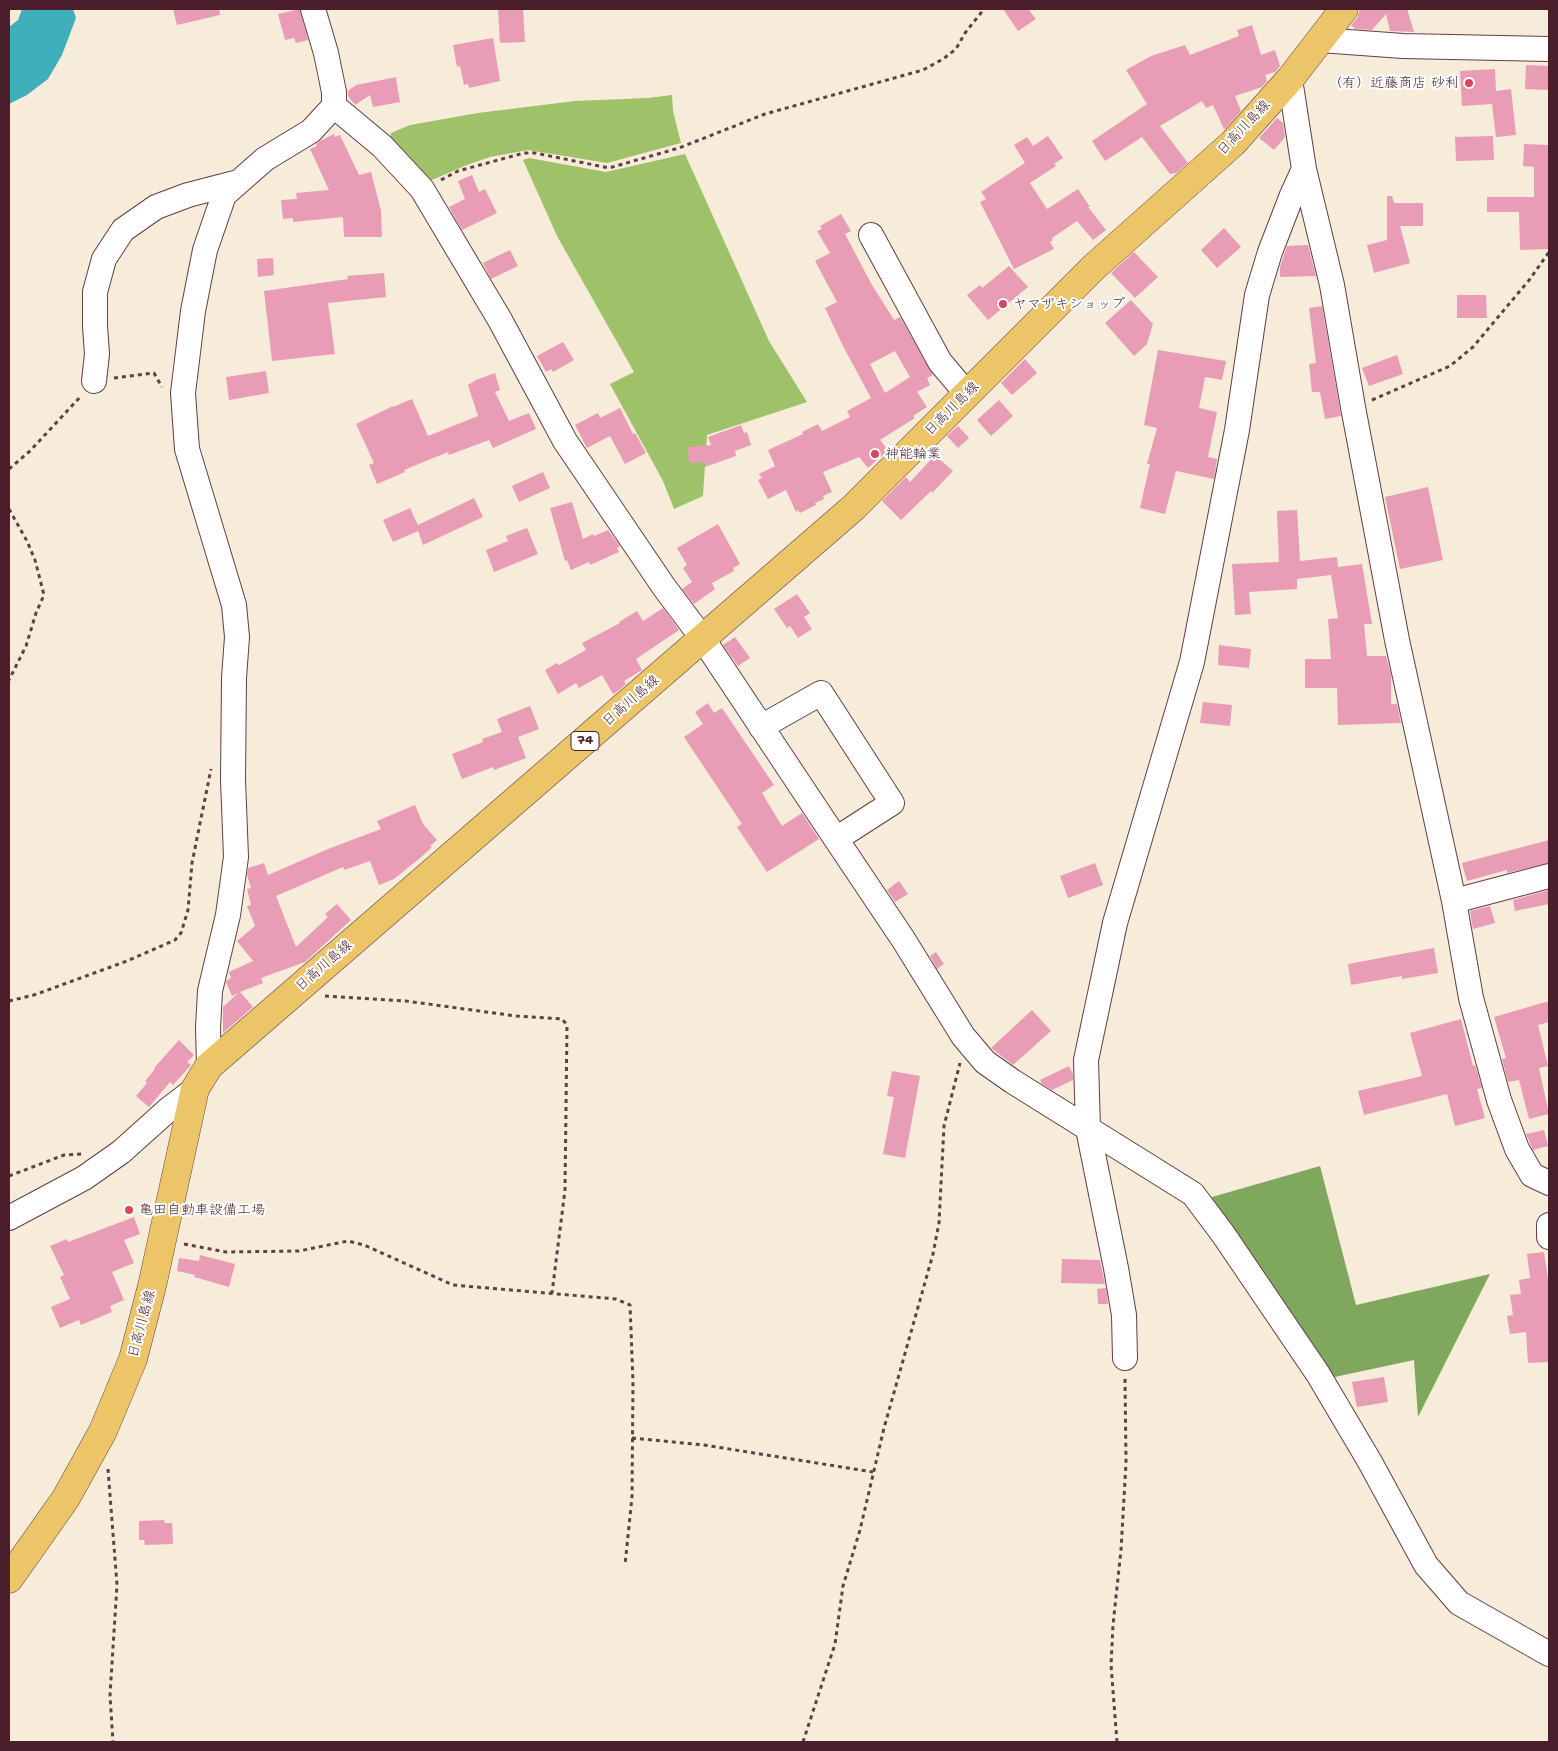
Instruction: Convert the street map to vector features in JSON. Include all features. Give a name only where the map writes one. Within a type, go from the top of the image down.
[{"type":"main road","name":"日高川島線","points":[[9,1580],[66,1498],[103,1431],[133,1359],[202,1078],[306,982],[852,508],[1094,267],[1233,143],[1290,79],[1344,9]]},
{"type":"street","points":[[9,1218],[45,1200],[91,1173],[121,1152],[202,1078],[210,991],[228,915],[236,857],[233,780],[234,678],[237,637],[234,605],[187,449],[183,393],[193,310],[205,250],[224,195],[265,159],[311,131],[334,106],[334,92],[326,54],[313,9]]},
{"type":"street","points":[[1320,40],[1403,46],[1549,48]]},
{"type":"street","points":[[1290,79],[1304,169],[1332,285],[1352,408],[1397,640],[1454,901],[1471,998],[1500,1100],[1517,1149],[1532,1175],[1549,1183]]},
{"type":"street","points":[[334,106],[382,146],[422,189],[500,320],[565,441],[664,587],[703,639],[903,939],[966,1039],[985,1062],[1005,1076],[1193,1194],[1223,1234],[1318,1374],[1370,1462],[1426,1565],[1459,1603],[1549,1654]]},
{"type":"street","points":[[1124,1358],[1124,1315],[1088,1129],[1086,1060],[1115,923],[1192,662],[1237,430],[1257,295],[1270,252],[1304,169]]},
{"type":"street","points":[[94,380],[97,354],[95,292],[104,259],[123,230],[156,207],[188,195],[238,182]]},
{"type":"street","points":[[871,235],[940,362],[966,394]]},
{"type":"street","points":[[761,727],[821,693],[892,803],[836,839]]},
{"type":"street","points":[[1454,901],[1549,876]]},
{"type":"street","points":[[1549,1225],[1549,1238]]},
{"type":"path","points":[[422,189],[458,171],[524,153],[535,153],[609,168],[679,148],[765,114],[922,70],[943,59],[956,49],[965,33],[984,9]]},
{"type":"path","points":[[1352,408],[1450,366],[1474,347],[1530,279],[1549,252]]},
{"type":"path","points":[[9,469],[30,452],[94,380],[154,373],[165,393],[183,393]]},
{"type":"path","points":[[9,509],[27,541],[35,560],[44,594],[26,646],[9,680]]},
{"type":"path","points":[[9,1001],[42,992],[127,961],[175,940],[181,934],[188,910],[192,862],[211,763]]},
{"type":"path","points":[[306,982],[322,995],[406,1001],[516,1016],[562,1019],[567,1025],[565,1190],[552,1293]]},
{"type":"path","points":[[803,1742],[835,1644],[843,1586],[860,1530],[873,1472],[938,1231],[944,1126],[966,1039]]},
{"type":"path","points":[[9,1176],[64,1155],[83,1154]]},
{"type":"path","points":[[162,1240],[226,1252],[299,1251],[348,1241],[364,1244],[453,1285],[616,1299],[630,1305],[633,1382],[632,1497],[625,1565]]},
{"type":"path","points":[[1117,1742],[1111,1665],[1126,1463],[1124,1358]]},
{"type":"path","points":[[103,1431],[110,1479],[117,1585],[110,1695],[112,1742]]},
{"type":"path","points":[[632,1438],[704,1445],[873,1472]]},
{"type":"green space","points":[[672,95],[673,111],[681,143],[607,163],[528,150],[490,157],[427,182],[390,144],[391,133],[410,125],[478,113],[575,101],[648,98]]},
{"type":"green space","points":[[685,154],[769,341],[807,402],[707,435],[703,496],[674,509],[663,481],[610,384],[634,372],[557,236],[523,160],[529,158],[606,172]]},
{"type":"green space","points":[[1320,1166],[1356,1305],[1490,1274],[1418,1417],[1414,1360],[1330,1378],[1205,1199]]},
{"type":"water","points":[[22,9],[73,9],[76,18],[62,55],[48,79],[27,95],[9,104],[9,27],[18,20]]},
{"type":"building","points":[[173,9],[219,9],[220,15],[177,25]]},
{"type":"building","points":[[300,9],[308,40],[296,43],[294,38],[285,40],[278,14]]},
{"type":"building","points":[[498,9],[523,9],[525,42],[500,43]]},
{"type":"building","points":[[1003,9],[1028,9],[1036,19],[1018,31]]},
{"type":"building","points":[[1360,9],[1407,9],[1414,32],[1390,31],[1386,14],[1372,30],[1355,29],[1351,25],[1357,18]]},
{"type":"building","points":[[1252,25],[1261,55],[1275,50],[1280,66],[1275,72],[1265,75],[1267,81],[1262,87],[1235,96],[1241,111],[1226,128],[1224,129],[1213,105],[1206,108],[1202,101],[1160,126],[1188,163],[1176,173],[1170,174],[1142,137],[1105,161],[1092,141],[1147,104],[1126,70],[1151,56],[1185,45],[1190,55],[1239,36],[1237,30]]},
{"type":"building","points":[[493,38],[500,81],[469,88],[468,84],[464,85],[460,66],[457,67],[453,45]]},
{"type":"building","points":[[1526,65],[1549,66],[1549,90],[1525,89]]},
{"type":"building","points":[[1495,69],[1496,91],[1511,89],[1516,135],[1496,137],[1492,104],[1462,106],[1460,71]]},
{"type":"building","points":[[397,77],[400,102],[373,107],[370,95],[355,105],[348,96],[348,91],[356,85]]},
{"type":"building","points":[[1277,118],[1283,123],[1285,137],[1274,150],[1259,138]]},
{"type":"building","points":[[334,134],[335,137],[340,135],[359,175],[371,172],[381,211],[382,237],[344,237],[343,217],[293,222],[293,218],[283,219],[281,200],[297,199],[296,193],[329,190],[310,149]]},
{"type":"building","points":[[1048,136],[1063,158],[1054,164],[1056,166],[1030,183],[1047,209],[1078,189],[1090,207],[1088,207],[1106,230],[1093,240],[1077,221],[1052,238],[1053,240],[1050,242],[1054,249],[1014,269],[980,202],[986,199],[981,192],[1025,163],[1014,145],[1027,137],[1033,146]]},
{"type":"building","points":[[1493,136],[1494,160],[1456,161],[1455,137]]},
{"type":"building","points":[[1524,144],[1549,145],[1549,249],[1520,250],[1519,212],[1487,212],[1487,197],[1534,197],[1534,167],[1523,166]]},
{"type":"building","points":[[472,175],[479,192],[485,189],[497,213],[462,230],[449,207],[465,199],[458,181]]},
{"type":"building","points":[[1387,196],[1392,196],[1394,203],[1423,203],[1423,226],[1400,226],[1410,263],[1374,273],[1367,245],[1387,240]]},
{"type":"building","points":[[841,214],[851,231],[845,234],[872,285],[894,320],[900,317],[933,375],[927,378],[930,385],[917,392],[927,407],[913,416],[915,418],[880,440],[888,450],[868,468],[859,457],[823,472],[832,492],[823,496],[824,499],[815,503],[816,505],[800,513],[798,510],[796,512],[786,490],[768,499],[758,480],[762,478],[759,474],[775,466],[768,450],[803,434],[802,432],[818,424],[822,431],[850,417],[847,411],[871,398],[825,308],[837,302],[815,261],[830,253],[817,231],[822,229],[820,226]],"holes":[[[895,351],[910,377],[885,393],[870,364]]]},
{"type":"building","points":[[1224,228],[1241,247],[1217,268],[1201,250]]},
{"type":"building","points":[[1308,245],[1316,276],[1280,277],[1280,267],[1287,246]]},
{"type":"building","points":[[510,250],[518,266],[491,279],[483,263]]},
{"type":"building","points":[[1134,252],[1158,277],[1135,298],[1111,273]]},
{"type":"building","points":[[273,258],[274,275],[258,277],[257,259]]},
{"type":"building","points":[[1009,266],[1028,287],[988,320],[967,295],[980,285],[982,288]]},
{"type":"building","points":[[384,273],[386,297],[328,303],[335,354],[272,361],[264,291],[348,279],[347,276]]},
{"type":"building","points":[[1457,295],[1486,295],[1487,318],[1457,318]]},
{"type":"building","points":[[1131,300],[1153,324],[1147,344],[1134,356],[1105,323]]},
{"type":"building","points":[[1322,306],[1341,416],[1325,419],[1320,392],[1312,392],[1309,364],[1316,363],[1309,308]]},
{"type":"building","points":[[563,342],[574,360],[553,372],[551,369],[546,372],[537,356]]},
{"type":"building","points":[[1158,350],[1226,361],[1222,380],[1205,377],[1199,408],[1217,412],[1208,457],[1217,459],[1214,479],[1176,471],[1165,514],[1140,508],[1150,464],[1147,464],[1157,428],[1144,425]]},
{"type":"building","points":[[1397,355],[1403,374],[1369,386],[1362,368]]},
{"type":"building","points":[[1025,359],[1037,373],[1012,395],[1001,383]]},
{"type":"building","points":[[266,371],[269,393],[229,400],[226,377]]},
{"type":"building","points":[[495,373],[500,390],[495,392],[509,421],[529,413],[536,429],[493,448],[489,440],[449,455],[448,452],[404,470],[405,472],[377,484],[369,465],[374,463],[356,424],[412,399],[428,436],[478,416],[468,385]]},
{"type":"building","points":[[999,400],[1013,416],[991,436],[977,420]]},
{"type":"building","points":[[620,408],[633,434],[635,433],[646,453],[625,464],[610,436],[587,448],[575,425],[598,413],[600,418]]},
{"type":"building","points":[[741,425],[744,433],[747,432],[751,445],[735,451],[736,456],[705,467],[705,462],[689,463],[688,447],[711,445],[708,437]]},
{"type":"building","points":[[958,426],[969,438],[958,448],[947,436]]},
{"type":"building","points":[[935,455],[953,471],[932,493],[931,491],[901,520],[882,501],[906,477],[910,482]]},
{"type":"building","points":[[543,472],[550,488],[519,502],[512,486]]},
{"type":"building","points":[[1428,487],[1443,560],[1400,569],[1385,497]]},
{"type":"building","points":[[474,498],[483,517],[423,545],[418,531],[393,542],[383,520],[410,508],[418,525]]},
{"type":"building","points":[[572,502],[583,539],[608,530],[620,546],[617,548],[619,552],[590,565],[589,562],[571,570],[567,560],[565,561],[550,508]]},
{"type":"building","points":[[1297,510],[1300,561],[1337,557],[1338,567],[1362,564],[1372,624],[1364,624],[1367,656],[1386,656],[1391,675],[1391,704],[1397,704],[1401,723],[1338,725],[1337,688],[1305,688],[1305,659],[1331,659],[1328,619],[1338,618],[1331,575],[1297,579],[1297,589],[1249,592],[1251,614],[1235,615],[1232,564],[1279,562],[1277,511]]},
{"type":"building","points":[[718,524],[740,564],[733,568],[734,571],[712,583],[715,589],[694,604],[682,589],[692,582],[683,568],[687,565],[677,548]]},
{"type":"building","points":[[527,528],[538,554],[494,572],[486,550],[508,541],[506,536]]},
{"type":"building","points":[[797,594],[810,613],[804,617],[812,629],[798,638],[790,626],[787,628],[774,609]]},
{"type":"building","points":[[663,608],[679,630],[636,659],[642,670],[624,681],[626,684],[618,691],[613,694],[602,675],[579,688],[576,683],[558,694],[545,670],[557,663],[559,665],[586,650],[582,643],[620,623],[637,611],[643,621]]},
{"type":"building","points":[[735,637],[750,658],[738,666],[723,645]]},
{"type":"building","points":[[1219,645],[1251,649],[1249,668],[1218,665]]},
{"type":"building","points":[[1203,702],[1232,705],[1230,726],[1200,723]]},
{"type":"building","points":[[708,703],[714,713],[722,708],[774,785],[762,793],[782,826],[802,813],[819,839],[767,872],[737,827],[742,824],[684,737],[703,724],[695,712]]},
{"type":"building","points":[[530,706],[539,729],[518,737],[526,758],[494,770],[493,767],[462,779],[452,754],[483,742],[482,739],[502,732],[497,719]]},
{"type":"building","points":[[415,805],[423,824],[437,840],[420,858],[394,879],[379,885],[370,861],[344,870],[343,867],[276,896],[296,947],[328,917],[325,914],[337,904],[351,920],[305,962],[261,978],[263,983],[240,992],[253,1007],[223,1033],[223,1007],[238,993],[232,996],[226,982],[231,978],[229,972],[253,961],[237,941],[255,926],[247,906],[251,905],[247,889],[251,888],[247,875],[248,868],[264,863],[268,875],[381,829],[377,821]]},
{"type":"building","points":[[1549,840],[1549,863],[1507,873],[1507,870],[1467,881],[1462,863]]},
{"type":"building","points":[[1095,863],[1103,885],[1068,898],[1060,876]]},
{"type":"building","points":[[899,881],[908,894],[895,902],[887,890]]},
{"type":"building","points":[[1549,890],[1549,904],[1515,911],[1513,900]]},
{"type":"building","points":[[1490,906],[1495,923],[1473,929],[1470,911]]},
{"type":"building","points":[[1434,948],[1438,973],[1402,979],[1402,976],[1351,985],[1348,964]]},
{"type":"building","points":[[936,952],[944,964],[937,969],[930,956]]},
{"type":"building","points":[[1549,1001],[1549,1022],[1538,1025],[1548,1066],[1539,1068],[1549,1114],[1529,1119],[1519,1080],[1508,1082],[1502,1059],[1506,1058],[1494,1017]]},
{"type":"building","points":[[1032,1010],[1051,1031],[1013,1065],[991,1048]]},
{"type":"building","points":[[1461,1019],[1473,1066],[1475,1065],[1482,1088],[1477,1089],[1485,1118],[1455,1126],[1447,1094],[1364,1115],[1358,1091],[1422,1076],[1410,1033]]},
{"type":"building","points":[[179,1040],[194,1055],[187,1062],[191,1065],[173,1085],[170,1082],[149,1107],[136,1096],[147,1083],[145,1081],[154,1068]]},
{"type":"building","points":[[1069,1066],[1073,1074],[1073,1080],[1052,1090],[1042,1084],[1040,1080]]},
{"type":"building","points":[[892,1071],[920,1076],[905,1158],[883,1154],[894,1097],[887,1096]]},
{"type":"building","points":[[1544,1130],[1548,1146],[1533,1150],[1526,1134]]},
{"type":"building","points":[[134,1217],[140,1234],[124,1240],[134,1263],[112,1272],[124,1300],[110,1306],[112,1312],[81,1325],[79,1320],[60,1328],[51,1307],[70,1299],[60,1277],[64,1275],[50,1246],[67,1239],[68,1242]]},
{"type":"building","points":[[1544,1252],[1549,1286],[1549,1362],[1528,1363],[1526,1332],[1510,1334],[1507,1316],[1513,1315],[1510,1295],[1521,1294],[1519,1280],[1530,1278],[1527,1254]]},
{"type":"building","points":[[200,1255],[235,1264],[229,1287],[177,1271],[179,1258],[199,1261]]},
{"type":"building","points":[[1062,1259],[1100,1260],[1105,1284],[1061,1283]]},
{"type":"building","points":[[1106,1288],[1108,1304],[1098,1304],[1097,1289]]},
{"type":"building","points":[[1384,1377],[1388,1402],[1357,1407],[1352,1382]]},
{"type":"building","points":[[164,1520],[165,1523],[172,1523],[173,1544],[145,1545],[144,1540],[139,1540],[139,1521]]},
{"type":"place","name":"（有）近藤商店 砂利","points":[[1469,83]]},
{"type":"place","name":"ヤマザキショップ","points":[[1003,304]]},
{"type":"place","name":"神能輪業","points":[[875,454]]},
{"type":"place","name":"亀田自動車設備工場","points":[[129,1210]]}]
